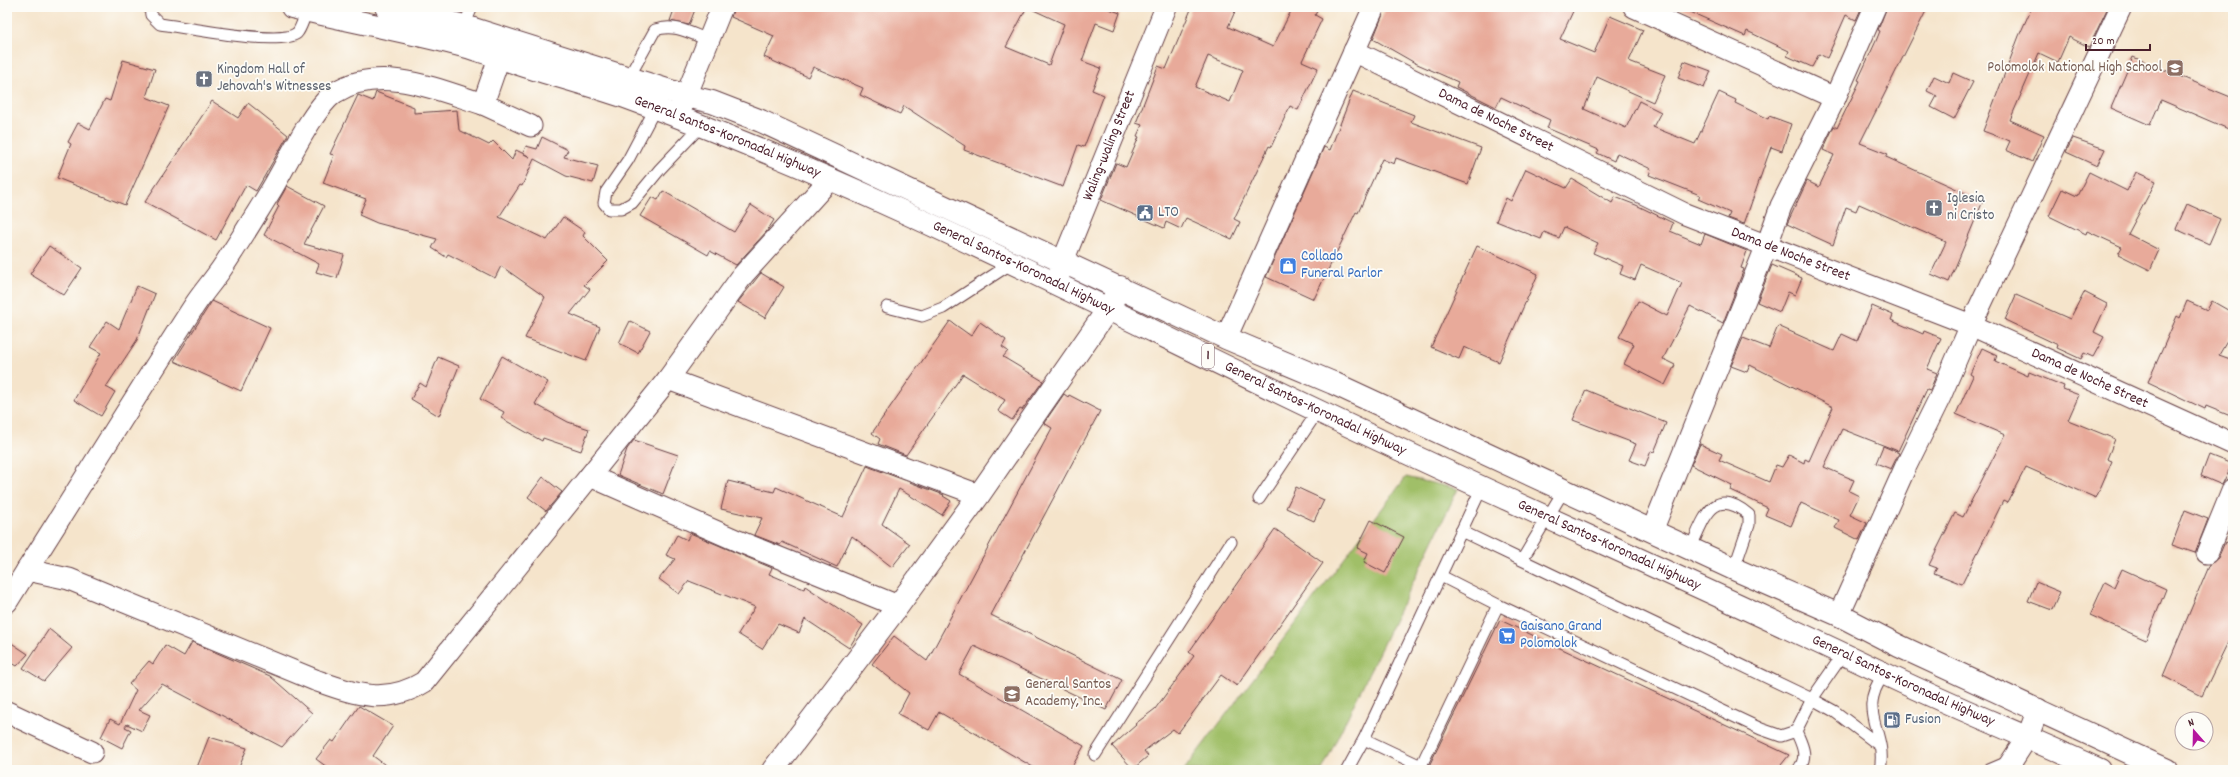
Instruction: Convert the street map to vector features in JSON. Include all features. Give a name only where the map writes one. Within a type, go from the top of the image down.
[{"type":"main road","name":"General Santos-Koronadal Highway","points":[[386,7],[468,17],[629,76],[686,96],[712,102],[761,121],[1120,287],[1226,338],[1333,383],[1734,569],[1839,615],[1899,646],[2038,709],[2166,770]]},
{"type":"main road","name":"General Santos-Koronadal Highway","points":[[299,9],[461,45],[625,97],[702,125],[830,179],[1012,263],[1318,411],[1546,518],[1639,558],[1844,653],[1884,674],[2028,736],[2100,770]]},
{"type":"main road","points":[[773,770],[898,606],[979,495],[1108,309],[1120,287]]},
{"type":"street","points":[[678,117],[722,7]]},
{"type":"street","name":"Waling-waling Street","points":[[1056,285],[1063,261],[1166,7]]},
{"type":"street","points":[[1226,338],[1374,7]]},
{"type":"street","points":[[1634,7],[1835,98]]},
{"type":"street","points":[[1652,531],[1767,245],[1780,206],[1835,98],[1875,7]]},
{"type":"street","points":[[1839,615],[1972,325],[2121,7]]},
{"type":"street","name":"Dama de Noche Street","points":[[1354,51],[1685,214],[1972,325],[2233,444]]},
{"type":"street","points":[[483,104],[499,58]]},
{"type":"street","points":[[7,602],[178,332],[223,267],[272,189],[306,130],[334,92],[349,85],[390,79],[415,83],[483,104],[531,126]]},
{"type":"street","points":[[27,570],[69,579],[344,691],[378,697],[396,695],[410,690],[424,682],[668,379],[743,275],[830,179]]},
{"type":"street","points":[[668,379],[979,495]]},
{"type":"street","points":[[590,476],[738,542],[898,606]]},
{"type":"street","points":[[2208,553],[2233,489]]},
{"type":"street","points":[[2009,765],[2028,736],[2038,709]]},
{"type":"street","points":[[7,712],[92,752]]},
{"type":"lane","points":[[150,7],[151,15],[160,24],[262,38],[286,38],[297,32],[299,9]]},
{"type":"lane","points":[[629,76],[655,30],[663,27],[678,28],[708,40]]},
{"type":"lane","points":[[655,109],[628,160],[606,192],[604,202],[609,209],[620,209],[632,203],[660,169],[702,125]]},
{"type":"lane","points":[[887,307],[922,316],[943,308],[1012,263]]},
{"type":"lane","points":[[1259,499],[1318,411]]},
{"type":"lane","points":[[1347,770],[1364,739],[1482,487]]},
{"type":"lane","points":[[1522,560],[1564,490]]},
{"type":"lane","points":[[1690,548],[1708,510],[1717,503],[1729,503],[1741,508],[1749,515],[1750,525],[1734,569]]},
{"type":"lane","points":[[1461,531],[1812,699],[1834,711],[1880,745]]},
{"type":"lane","points":[[1095,756],[1231,542]]},
{"type":"lane","points":[[1441,576],[1498,605],[1760,729],[1781,736],[1796,731],[1812,699],[1844,653]]},
{"type":"lane","points":[[1364,739],[1420,768],[1498,605]]},
{"type":"lane","points":[[1880,770],[1880,745],[1872,712],[1871,697],[1875,686],[1884,674]]},
{"type":"lane","points":[[1796,731],[1804,750],[1804,763],[1798,770]]},
{"type":"lane","points":[[1989,770],[2009,765]]},
{"type":"green space","points":[[1406,477],[1458,489],[1322,770],[1184,770]]},
{"type":"building","points":[[675,7],[696,7],[689,25],[670,21]]},
{"type":"building","points":[[734,7],[1027,7],[1104,7],[1120,13],[1114,30],[1096,23],[1082,61],[1101,68],[1092,90],[1104,95],[1084,147],[1078,145],[1063,187],[964,150],[965,146],[904,106],[900,114],[860,95],[863,88],[813,67],[808,77],[764,57],[774,36],[731,17]],"holes":[[[1027,7],[1064,24],[1049,65],[1006,47]]]},
{"type":"building","points":[[1192,7],[1237,7],[1228,27],[1273,47],[1293,7],[1319,7],[1315,15],[1322,19],[1302,61],[1318,68],[1298,110],[1290,106],[1271,147],[1269,146],[1234,219],[1240,222],[1232,239],[1186,218],[1181,229],[1166,222],[1164,228],[1101,200],[1116,163],[1126,167],[1139,137],[1137,136],[1142,125],[1136,123],[1158,66],[1166,69]],"holes":[[[1208,56],[1243,70],[1230,102],[1195,87]]]},
{"type":"building","points":[[1386,7],[1575,7],[1560,39],[1594,53],[1610,16],[1643,30],[1629,61],[1665,75],[1653,102],[1597,77],[1584,109],[1626,128],[1639,101],[1661,112],[1653,127],[1695,144],[1719,92],[1736,100],[1735,103],[1768,119],[1769,116],[1791,124],[1782,151],[1771,147],[1744,224],[1728,218],[1730,213],[1698,199],[1700,195],[1649,175],[1651,169],[1617,153],[1614,161],[1597,153],[1599,150],[1547,128],[1550,120],[1501,97],[1496,107],[1456,87],[1458,82],[1415,63],[1373,39]]},
{"type":"building","points":[[1679,7],[1862,7],[1856,20],[1846,15],[1827,58],[1819,54],[1812,67],[1787,56],[1789,51],[1747,31],[1745,36]]},
{"type":"building","points":[[1887,7],[1928,7],[1860,143],[1888,154],[1886,157],[1983,201],[1949,282],[1931,274],[1946,242],[1859,204],[1856,211],[1846,207],[1833,245],[1787,224],[1807,181],[1819,187],[1834,155],[1823,150],[1834,126],[1837,128],[1860,81],[1858,80],[1880,31],[1878,30]]},
{"type":"building","points":[[2032,7],[2108,7],[2089,47],[2069,37],[2058,62],[2039,53],[2010,120],[2044,135],[2032,162],[2006,150],[2010,141],[1983,131],[2019,36]]},
{"type":"building","points":[[2133,57],[2233,98],[2233,131],[2161,100],[2150,125],[2111,108]]},
{"type":"building","points":[[123,60],[155,69],[146,97],[169,106],[125,205],[57,178],[71,144],[68,142],[78,123],[90,129],[105,99],[110,101]]},
{"type":"building","points":[[1684,61],[1711,71],[1704,88],[1678,78]]},
{"type":"building","points":[[1953,73],[1973,82],[1954,119],[1931,107],[1937,96],[1927,91],[1934,76],[1949,83]]},
{"type":"building","points":[[1353,91],[1414,115],[1411,122],[1481,148],[1468,184],[1396,158],[1394,164],[1382,159],[1358,213],[1356,212],[1314,299],[1266,277],[1324,147],[1330,150]]},
{"type":"building","points":[[376,92],[414,107],[414,113],[457,110],[459,130],[489,145],[493,141],[512,160],[516,150],[530,157],[523,153],[526,146],[537,149],[542,137],[568,150],[564,157],[598,166],[593,183],[566,176],[534,159],[522,186],[520,185],[499,217],[547,240],[563,217],[585,232],[583,236],[608,261],[584,285],[590,289],[570,314],[600,327],[586,361],[525,338],[545,297],[501,266],[495,278],[448,254],[446,257],[432,248],[437,239],[377,223],[359,215],[366,199],[323,183],[334,155],[330,154],[358,95],[373,101]]},
{"type":"building","points":[[212,101],[238,118],[248,103],[288,135],[256,191],[246,185],[216,240],[145,202]]},
{"type":"building","points":[[2073,138],[2105,149],[2097,166],[2066,152]]},
{"type":"building","points":[[1526,169],[1566,188],[1572,179],[1612,203],[1615,197],[1636,205],[1673,223],[1670,231],[1701,244],[1705,234],[1747,251],[1741,268],[1744,269],[1723,323],[1690,306],[1663,359],[1675,365],[1665,385],[1624,364],[1634,344],[1619,337],[1638,301],[1667,316],[1682,283],[1641,265],[1635,280],[1620,274],[1623,266],[1593,253],[1598,243],[1564,227],[1559,238],[1544,232],[1541,239],[1496,221],[1506,198],[1511,201]]},
{"type":"building","points":[[2089,172],[2127,191],[2136,172],[2156,181],[2128,234],[2159,250],[2150,270],[2118,254],[2122,247],[2087,231],[2086,234],[2049,216],[2062,189],[2077,196]]},
{"type":"building","points":[[287,186],[324,206],[304,244],[344,255],[337,278],[316,272],[319,264],[264,235],[279,206],[277,204]]},
{"type":"building","points":[[663,191],[734,232],[751,205],[774,220],[767,231],[736,265],[710,251],[708,255],[640,216],[652,197],[658,200]]},
{"type":"building","points":[[2187,204],[2220,219],[2209,244],[2176,229]]},
{"type":"building","points":[[49,246],[82,268],[64,295],[30,274]]},
{"type":"building","points":[[1477,246],[1538,274],[1499,362],[1464,347],[1459,359],[1431,347]]},
{"type":"building","points":[[1772,265],[1802,278],[1795,295],[1788,292],[1780,312],[1757,302]]},
{"type":"building","points":[[761,273],[784,287],[765,318],[738,302]]},
{"type":"building","points":[[137,286],[155,294],[137,340],[106,387],[115,392],[101,416],[74,400],[101,353],[90,347],[107,321],[119,329]]},
{"type":"building","points":[[2084,292],[2107,304],[2094,332],[2104,337],[2093,357],[2084,353],[2081,359],[2057,348],[2058,345],[2005,320],[2016,295],[2070,319]]},
{"type":"building","points":[[212,301],[270,328],[241,391],[174,361]]},
{"type":"building","points":[[2187,301],[2207,310],[2212,301],[2233,313],[2233,331],[2219,355],[2233,360],[2233,417],[2206,406],[2205,409],[2148,382],[2177,316],[2180,318]]},
{"type":"building","points":[[1872,306],[1893,315],[1891,320],[1923,334],[1924,331],[1941,338],[1927,369],[1937,373],[1930,390],[1927,389],[1898,451],[1842,429],[1824,467],[1854,480],[1849,491],[1859,496],[1850,515],[1867,523],[1859,540],[1835,528],[1839,520],[1801,503],[1791,526],[1765,515],[1768,508],[1730,490],[1732,485],[1691,465],[1700,444],[1722,454],[1719,460],[1769,482],[1776,465],[1782,467],[1789,455],[1804,463],[1805,459],[1809,461],[1833,407],[1750,365],[1747,372],[1731,366],[1743,338],[1769,348],[1778,326],[1834,351],[1842,334],[1857,341]]},
{"type":"building","points":[[630,321],[650,331],[638,353],[619,343]]},
{"type":"building","points":[[950,321],[971,336],[980,322],[1006,340],[1002,347],[1008,351],[1003,357],[1043,381],[1022,410],[1020,409],[1012,420],[998,411],[1005,400],[963,374],[906,455],[878,444],[880,439],[872,433]]},
{"type":"building","points":[[1982,348],[1997,355],[1995,361],[2028,376],[2029,372],[2064,386],[2063,389],[2079,395],[2068,420],[2115,439],[2107,459],[2112,461],[2096,498],[2026,467],[2007,503],[2003,501],[1962,584],[1934,573],[1937,568],[1929,565],[1955,513],[1963,517],[2005,435],[1956,414],[1973,376],[1970,374]]},
{"type":"building","points":[[502,356],[548,382],[535,404],[568,422],[589,429],[581,451],[543,438],[542,441],[501,418],[504,412],[480,399]]},
{"type":"building","points":[[438,357],[459,366],[439,416],[411,399],[420,383],[426,387]]},
{"type":"building","points":[[1586,390],[1666,423],[1654,452],[1651,451],[1645,466],[1629,460],[1636,444],[1573,420]]},
{"type":"building","points":[[1064,394],[1068,397],[1069,395],[1100,411],[991,615],[1122,680],[1106,710],[974,646],[959,674],[1084,746],[1070,770],[1038,770],[939,712],[929,730],[898,714],[909,693],[872,664],[894,636],[927,661],[1052,428],[1044,423]]},
{"type":"building","points":[[634,440],[678,455],[663,494],[618,475],[627,449]]},
{"type":"building","points":[[1883,446],[1899,453],[1891,469],[1876,463]]},
{"type":"building","points":[[2209,455],[2232,464],[2222,485],[2201,476]]},
{"type":"building","points":[[867,466],[944,495],[943,496],[951,501],[942,515],[899,489],[882,524],[910,544],[892,567],[852,536],[837,567],[782,542],[780,545],[754,535],[762,518],[721,509],[728,481],[774,492],[776,487],[843,517]]},
{"type":"building","points":[[543,477],[562,492],[546,511],[528,497]]},
{"type":"building","points":[[1296,487],[1324,500],[1314,521],[1286,508]]},
{"type":"building","points":[[2185,510],[2208,519],[2195,553],[2172,545]]},
{"type":"building","points":[[1371,520],[1404,537],[1385,573],[1364,562],[1368,553],[1357,548]]},
{"type":"building","points":[[1275,529],[1323,563],[1237,686],[1221,675],[1178,733],[1173,729],[1144,751],[1148,756],[1133,769],[1112,746],[1136,725],[1135,724],[1155,709],[1194,656],[1189,652]]},
{"type":"building","points":[[690,533],[772,568],[769,574],[804,589],[805,586],[863,625],[849,648],[805,619],[799,633],[778,624],[762,649],[738,634],[755,607],[689,581],[679,594],[659,579],[675,559],[666,555],[677,535],[687,540]]},
{"type":"building","points":[[2225,542],[2233,545],[2233,645],[2228,642],[2202,696],[2163,676],[2210,564],[2218,558]]},
{"type":"building","points":[[2122,569],[2166,589],[2146,640],[2090,615],[2105,582],[2114,587]]},
{"type":"building","points":[[2036,582],[2060,592],[2052,610],[2028,601]]},
{"type":"building","points":[[1500,620],[1789,755],[1777,770],[1427,770]]},
{"type":"building","points":[[49,629],[72,648],[44,681],[23,668]]},
{"type":"building","points":[[7,640],[28,654],[17,666],[7,660]]},
{"type":"building","points":[[192,642],[270,676],[312,713],[282,747],[162,684],[139,710],[150,715],[142,731],[127,724],[125,727],[131,730],[122,748],[101,737],[110,719],[120,724],[136,690],[129,684],[149,661],[153,664],[165,645],[184,656]]},
{"type":"building","points":[[359,706],[393,726],[373,756],[392,770],[331,770],[316,759],[331,740],[334,742]]},
{"type":"building","points":[[209,737],[247,748],[238,770],[196,770]]},
{"type":"place","name":"Polomolok National High School","points":[[2175,68]]},
{"type":"place","name":"Kingdom Hall of Jehovah's Witnesses","points":[[204,79]]},
{"type":"place","name":"Iglesia ni Cristo","points":[[1934,208]]},
{"type":"place","name":"LTO","points":[[1145,213]]},
{"type":"place","name":"Collado Funeral Parlor","points":[[1288,266]]},
{"type":"place","name":"Gaisano Grand Polomolok","points":[[1507,636]]},
{"type":"place","name":"General Santos Academy, Inc.","points":[[1012,694]]},
{"type":"place","name":"Fusion","points":[[1892,720]]}]
